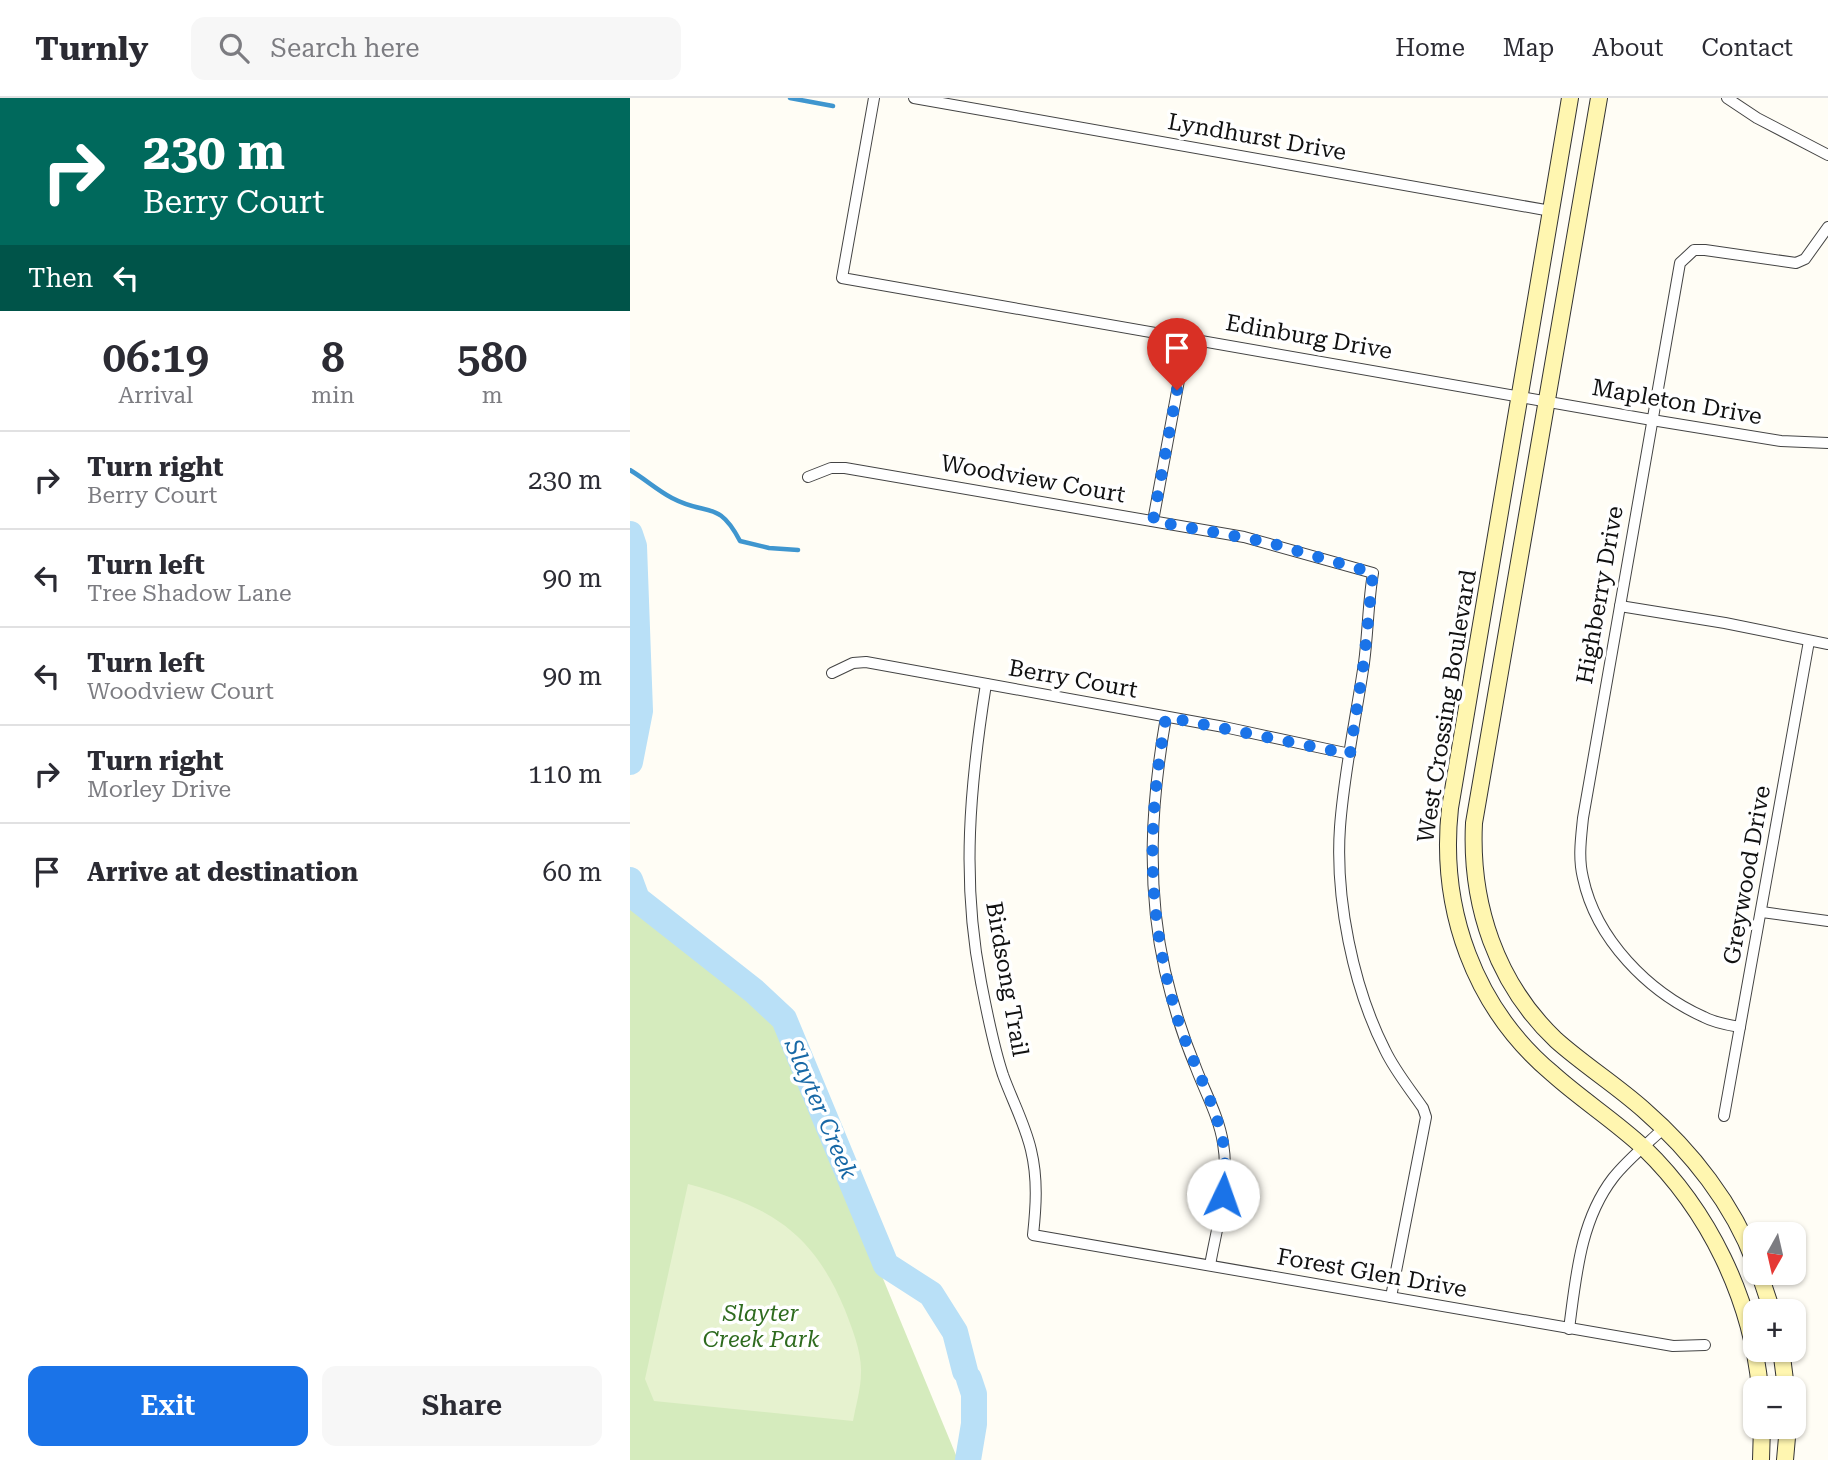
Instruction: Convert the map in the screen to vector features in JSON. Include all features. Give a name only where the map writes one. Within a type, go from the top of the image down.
[{"type":"street","name":"Edinburg Drive","points":[[874,98],[842,278],[1520,396]]},
{"type":"street","name":"Lyndhurst Drive","points":[[914,98],[1551,211]]},
{"type":"street","name":"West Crossing Boulevard","points":[[1570,98],[1450,808],[1446,840],[1448,873],[1455,918],[1480,986],[1500,1018],[1552,1074],[1643,1148],[1689,1201],[1712,1238],[1746,1318],[1754,1344],[1758,1376]]},
{"type":"street","name":"West Crossing Boulevard","points":[[1599,98],[1474,823],[1473,869],[1476,891],[1490,940],[1512,985],[1556,1039],[1664,1128],[1694,1161],[1724,1202],[1743,1235]]},
{"type":"street","points":[[1727,98],[1758,118],[1828,155]]},
{"type":"street","name":"Highberry Drive","points":[[1740,1027],[1706,1019],[1681,1006],[1636,970],[1606,934],[1595,915],[1583,877],[1583,818],[1680,263],[1694,250],[1705,250],[1796,263],[1805,259],[1828,227]]},
{"type":"street","points":[[1153,521],[1186,337]]},
{"type":"street","name":"Mapleton Drive","points":[[1520,396],[1781,441],[1828,443]]},
{"type":"street","name":"Woodview Court","points":[[808,477],[838,467],[1256,540],[1373,573],[1364,661],[1350,754]]},
{"type":"street","points":[[1620,606],[1725,623],[1828,644]]},
{"type":"street","name":"Greywood Drive","points":[[1724,1116],[1809,641]]},
{"type":"street","name":"Berry Court","points":[[832,673],[853,663],[866,662],[1350,754]]},
{"type":"street","name":"Birdsong Trail","points":[[986,684],[974,756],[971,804],[969,868],[974,935],[981,982],[998,1056],[1031,1150],[1036,1195],[1033,1235]]},
{"type":"street","points":[[1166,717],[1154,790],[1152,872],[1161,947],[1172,997],[1184,1038],[1215,1115],[1223,1143],[1223,1195],[1210,1265]]},
{"type":"street","points":[[1350,754],[1339,853],[1341,895],[1348,936],[1365,1001],[1377,1034],[1426,1117],[1391,1297]]},
{"type":"street","points":[[1762,912],[1828,921]]},
{"type":"street","points":[[1569,1329],[1579,1261],[1598,1201],[1615,1176],[1664,1128]]},
{"type":"street","name":"Forest Glen Drive","points":[[1033,1235],[1569,1329],[1673,1346],[1705,1345]]},
{"type":"street","points":[[1761,1460],[1762,1439]]},
{"type":"street","points":[[1785,1460],[1787,1439]]},
{"type":"green space","name":"Slayter Creek Park","points":[[630,900],[774,1015],[958,1460],[630,1460]]},
{"type":"green space","points":[[688,1184],[716,1192],[764,1212],[802,1241],[818,1260],[845,1310],[858,1349],[861,1379],[853,1421],[654,1401],[645,1379]]},
{"type":"waterway","points":[[790,98],[833,106]]},
{"type":"waterway","points":[[630,470],[672,498],[718,514],[725,519],[740,541],[769,548],[798,550]]},
{"type":"waterway","name":"Slayter Creek","points":[[630,534],[634,546],[640,711],[630,762]]},
{"type":"waterway","name":"Slayter Creek","points":[[630,880],[637,899],[754,991],[784,1019],[886,1265],[931,1294],[955,1332],[965,1371]]},
{"type":"waterway","name":"Slayter Creek","points":[[968,1460],[974,1424],[974,1394],[969,1379]]},
{"type":"route","points":[[1177,390],[1153,521],[1267,542],[1373,573],[1364,661],[1350,754],[1166,717],[1154,790],[1151,852],[1155,908],[1165,971],[1178,1018],[1220,1130],[1225,1159],[1223,1195]]}]
